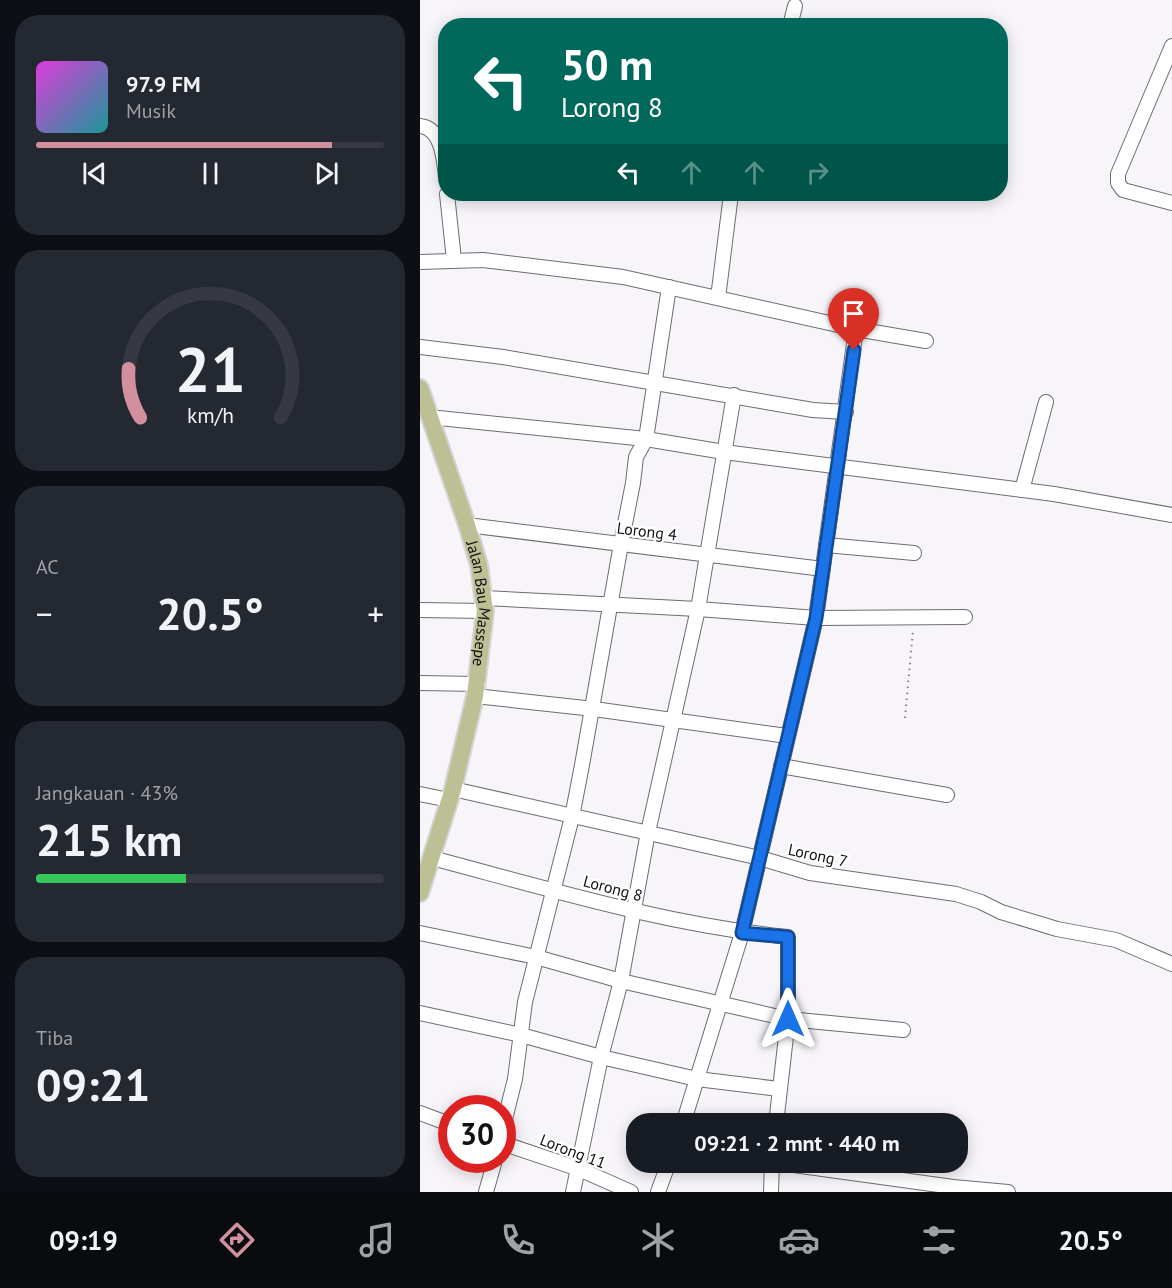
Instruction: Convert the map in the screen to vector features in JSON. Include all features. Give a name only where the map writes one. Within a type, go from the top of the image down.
[{"type":"main road","name":"Jalan Bau Massepe","points":[[420,893],[451,794],[476,690],[485,604],[479,565],[467,525],[421,394]]},
{"type":"street","points":[[792,18],[795,6]]},
{"type":"street","points":[[1172,46],[1118,174],[1118,183],[1123,190],[1172,202]]},
{"type":"street","points":[[420,126],[427,127],[438,141]]},
{"type":"street","points":[[448,201],[454,260]]},
{"type":"street","points":[[718,298],[730,201]]},
{"type":"street","points":[[420,262],[483,260],[623,277],[856,329],[926,341]]},
{"type":"street","points":[[510,1095],[525,1002],[572,817],[594,709],[636,457],[646,439],[669,287]]},
{"type":"street","points":[[686,1113],[742,933],[816,618],[856,329]]},
{"type":"street","points":[[420,347],[503,357],[654,381],[813,410],[846,412]]},
{"type":"street","points":[[573,1192],[601,1057],[621,981],[648,832],[698,609],[734,395]]},
{"type":"street","points":[[1022,490],[1046,402]]},
{"type":"street","points":[[429,417],[646,439],[724,452],[1053,494],[1172,515]]},
{"type":"street","name":"Lorong 4","points":[[467,525],[823,569]]},
{"type":"street","points":[[826,545],[914,553]]},
{"type":"street","points":[[420,610],[485,604],[611,605],[816,618],[965,618]]},
{"type":"street","points":[[420,683],[787,736]]},
{"type":"street","points":[[781,766],[947,795]]},
{"type":"street","name":"Lorong 7","points":[[420,794],[451,794],[648,832],[759,858],[810,873],[956,894],[981,902],[1001,912],[1057,929],[1116,940],[1172,964]]},
{"type":"street","name":"Lorong 8","points":[[432,858],[634,912],[742,933],[788,937],[788,1019]]},
{"type":"street","points":[[420,933],[536,957],[621,981],[788,1019],[903,1030]]},
{"type":"street","points":[[420,1012],[697,1079],[779,1089]]},
{"type":"street","points":[[777,1113],[788,1019]]},
{"type":"street","points":[[420,1113],[438,1120]]},
{"type":"street","name":"Lorong 11","points":[[516,1148],[579,1169],[631,1192]]},
{"type":"street","points":[[486,1192],[491,1173]]},
{"type":"street","points":[[658,1192],[665,1173]]},
{"type":"street","points":[[771,1192],[772,1173]]},
{"type":"street","points":[[847,1173],[1008,1192]]},
{"type":"path","points":[[905,718],[914,618]]},
{"type":"route","points":[[788,1019],[788,937],[742,933],[816,618],[854,350]]}]
